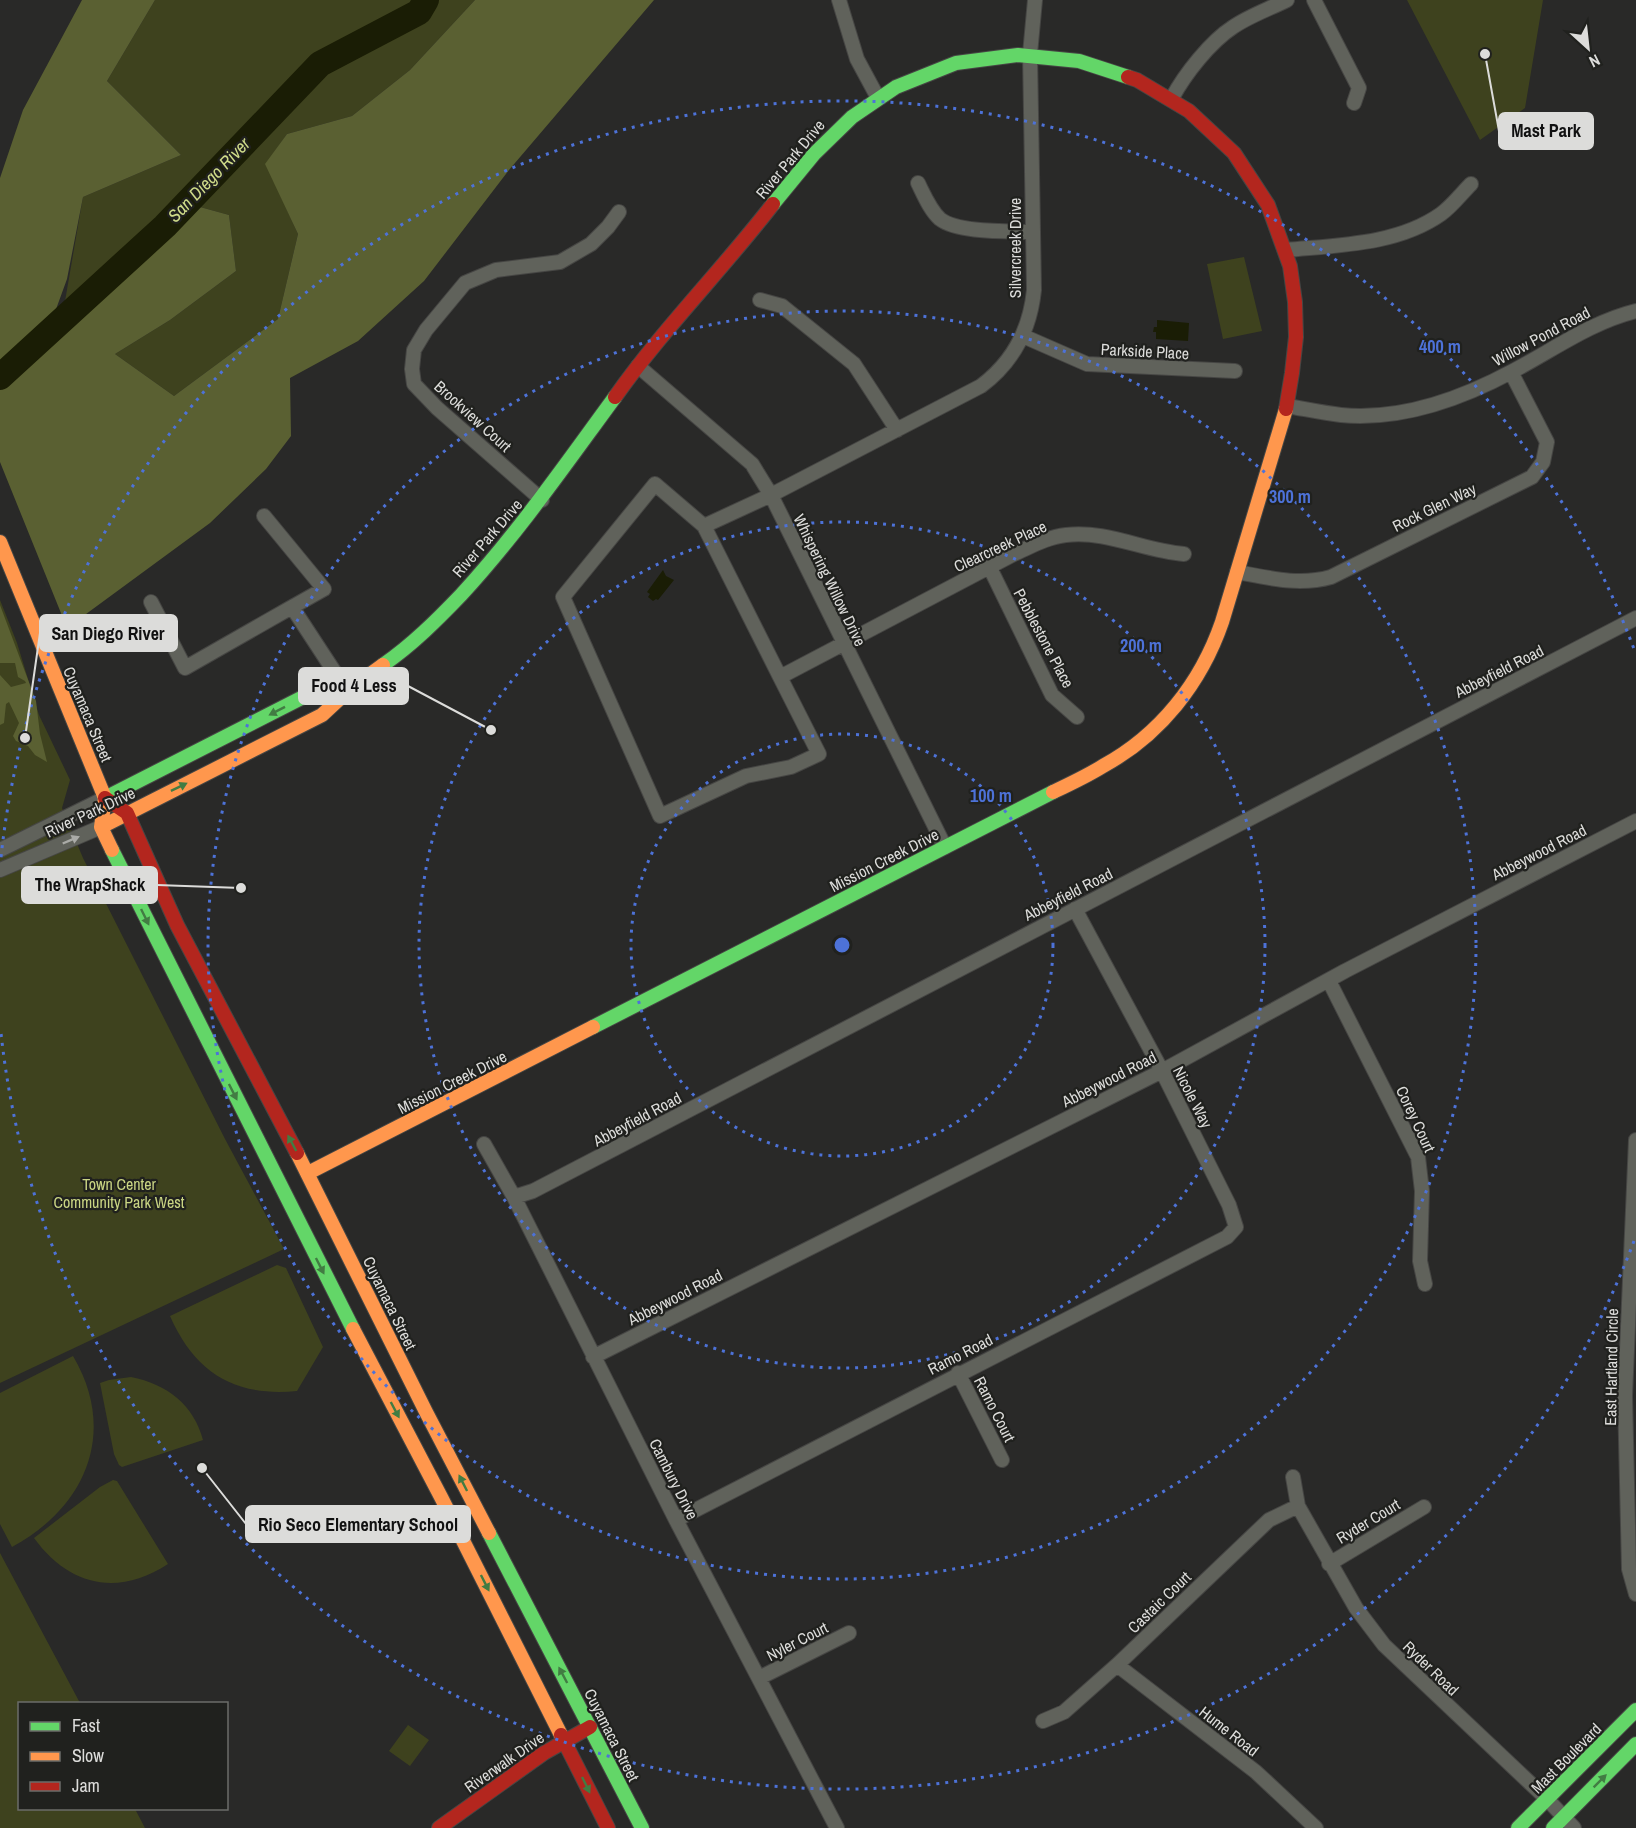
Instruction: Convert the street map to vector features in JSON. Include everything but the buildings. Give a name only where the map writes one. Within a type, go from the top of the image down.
[{"type":"street","points":[[839,0],[857,59],[878,98]]},
{"type":"street","name":"Silvercreek Drive","points":[[704,526],[771,495],[981,386],[1010,359],[1029,321],[1034,290],[1030,54],[1035,0]]},
{"type":"street","points":[[1172,98],[1191,70],[1214,43],[1232,27],[1287,0]]},
{"type":"street","points":[[1314,0],[1359,88],[1354,103]]},
{"type":"street","name":"River Park Drive","points":[[0,870],[101,827],[322,715],[347,691],[391,659],[429,626],[492,560],[542,500],[638,366],[746,239],[812,154],[843,123],[878,98],[913,78],[982,58],[1030,54],[1073,59],[1104,66],[1135,78],[1172,98],[1207,126],[1239,160],[1268,204],[1286,250],[1296,299],[1296,356],[1287,406]]},
{"type":"street","points":[[918,183],[932,210],[948,224],[965,229],[1032,232]]},
{"type":"street","points":[[1286,250],[1361,242],[1397,235],[1443,213],[1471,184]]},
{"type":"street","name":"Brookview Court","points":[[542,500],[437,408],[414,384],[412,369],[414,350],[426,330],[465,283],[496,270],[560,262],[591,244],[619,212]]},
{"type":"street","points":[[760,300],[782,306],[854,364],[897,430]]},
{"type":"street","name":"Willow Pond Road","points":[[1287,406],[1361,416],[1400,412],[1456,398],[1512,372],[1579,333],[1618,315],[1636,310]]},
{"type":"street","name":"Parkside Place","points":[[1023,336],[1087,364],[1235,371]]},
{"type":"street","name":"Whispering Willow Drive","points":[[638,366],[752,464],[771,495],[945,847]]},
{"type":"street","name":"Rock Glen Way","points":[[1237,572],[1290,582],[1317,581],[1331,577],[1532,477],[1543,462],[1547,442],[1512,372]]},
{"type":"street","name":"Mission Creek Drive","points":[[308,1173],[1104,766],[1133,747],[1159,725],[1190,687],[1214,645],[1287,406]]},
{"type":"street","points":[[655,484],[704,526],[780,677],[819,754],[791,767],[746,776],[660,816],[563,597],[655,484]]},
{"type":"street","points":[[151,602],[185,668],[324,589],[264,516]]},
{"type":"street","name":"Clearcreek Place","points":[[780,677],[1042,541],[1065,535],[1093,535],[1164,552],[1184,554]]},
{"type":"street","name":"Cuyamaca Street","points":[[0,542],[105,798]]},
{"type":"street","name":"Pebblestone Place","points":[[990,568],[1052,695],[1077,717]]},
{"type":"street","points":[[292,607],[347,691]]},
{"type":"street","name":"Abbeyfield Road","points":[[514,1197],[543,1186],[1636,618]]},
{"type":"street","name":"River Park Drive","points":[[0,850],[315,691],[347,691]]},
{"type":"street","points":[[127,813],[105,798],[101,827],[608,1828]]},
{"type":"street","name":"Cuyamaca Street","points":[[127,813],[177,925],[308,1173],[393,1346],[642,1828]]},
{"type":"street","name":"Abbeywood Road","points":[[593,1357],[1162,1071],[1636,821]]},
{"type":"street","name":"Nicole Way","points":[[1075,909],[1162,1071],[1229,1204]]},
{"type":"street","name":"Corey Court","points":[[1329,981],[1418,1157],[1422,1191],[1420,1261],[1425,1284]]},
{"type":"street","name":"East Hartland Circle","points":[[1636,1140],[1629,1569],[1636,1594]]},
{"type":"street","name":"Cambury Drive","points":[[484,1144],[514,1197],[676,1520],[837,1828]]},
{"type":"street","name":"Ramo Road","points":[[676,1520],[958,1373],[1227,1237],[1236,1227],[1229,1204]]},
{"type":"street","points":[[368,1358],[393,1346]]},
{"type":"street","name":"Ramo Court","points":[[958,1373],[1002,1460]]},
{"type":"street","name":"Ryder Road","points":[[1293,1477],[1298,1506],[1329,1564],[1356,1608],[1384,1645],[1548,1800],[1574,1828]]},
{"type":"street","name":"Castaic Court","points":[[1043,1721],[1064,1712],[1117,1665],[1269,1520],[1298,1506]]},
{"type":"street","name":"Ryder Court","points":[[1329,1564],[1424,1507]]},
{"type":"street","name":"Nyler Court","points":[[759,1678],[849,1633]]},
{"type":"street","name":"Hume Road","points":[[1117,1665],[1256,1772],[1316,1828]]},
{"type":"street","name":"Mast Boulevard","points":[[1518,1828],[1636,1710]]},
{"type":"street","name":"Riverwalk Drive","points":[[439,1828],[544,1753],[590,1727]]},
{"type":"street","points":[[1553,1828],[1636,1744]]},
{"type":"green space","points":[[82,0],[155,0],[107,81],[181,155],[83,197],[67,279],[55,312],[0,364],[0,178],[23,110]]},
{"type":"green space","points":[[155,0],[418,0],[413,11],[373,30],[318,61],[305,72],[174,207],[64,307],[83,197],[181,155],[107,81]]},
{"type":"green space","points":[[436,0],[475,0],[410,70],[352,116],[287,134],[266,164],[298,234],[278,319],[174,396],[115,354],[170,320],[236,271],[229,215],[200,207],[243,152],[320,70],[428,12]]},
{"type":"green space","points":[[475,0],[654,0],[509,170],[424,281],[358,341],[290,378],[291,436],[266,469],[210,523],[67,628],[0,462],[0,387],[200,207],[229,215],[236,271],[170,320],[115,354],[174,396],[278,319],[298,234],[265,164],[287,134],[352,116],[410,70]]},
{"type":"green space","points":[[1407,0],[1543,0],[1525,108],[1480,140]]},
{"type":"green space","points":[[1244,257],[1262,331],[1223,339],[1207,264]]},
{"type":"green space","name":"Town Center Community Park West","points":[[0,600],[17,643],[39,715],[70,780],[62,808],[83,858],[225,1139],[284,1249],[0,1383]]},
{"type":"green space","points":[[0,605],[36,701],[40,734],[47,762],[35,755],[28,746],[16,741],[13,736],[19,723],[9,702],[6,704],[4,723],[0,725],[0,675],[11,687],[26,683],[18,677],[15,663],[0,663]]},
{"type":"green space","points":[[277,1265],[286,1268],[323,1347],[297,1391],[255,1390],[236,1385],[220,1377],[192,1353],[170,1316]]},
{"type":"green space","points":[[73,1356],[86,1384],[93,1412],[93,1439],[87,1465],[76,1489],[59,1511],[38,1530],[12,1547],[0,1524],[0,1393]]},
{"type":"green space","points":[[131,1377],[156,1385],[177,1398],[193,1416],[203,1440],[122,1467],[119,1465],[114,1454],[100,1383]]},
{"type":"green space","points":[[113,1480],[117,1481],[168,1564],[131,1581],[113,1583],[79,1576],[63,1567],[34,1538],[100,1487]]},
{"type":"green space","points":[[0,1553],[79,1702],[18,1702],[18,1810],[136,1810],[145,1828],[0,1828]]},
{"type":"green space","points":[[408,1725],[429,1740],[410,1766],[389,1751]]},
{"type":"shaded area","points":[[1157,320],[1189,323],[1188,341],[1156,339],[1156,332],[1153,332],[1154,327],[1157,327]]},
{"type":"shaded area","points":[[663,570],[666,576],[674,580],[658,600],[653,601],[648,597],[650,594],[647,592]]},
{"type":"waterway","name":"San Diego River","points":[[0,377],[165,226],[320,64],[419,12],[426,0]]},
{"type":"traffic: fast","points":[[773,204],[814,154],[852,117],[896,87],[956,63],[1018,55],[1079,61],[1128,77]]},
{"type":"traffic: fast","points":[[383,665],[433,623],[482,571],[541,498],[615,397]]},
{"type":"traffic: fast","points":[[105,798],[315,691],[347,691]]},
{"type":"traffic: fast","points":[[593,1027],[1053,792]]},
{"type":"traffic: fast","points":[[112,850],[353,1329]]},
{"type":"traffic: fast","points":[[489,1533],[642,1828]]},
{"type":"traffic: fast","points":[[1518,1828],[1636,1710]]},
{"type":"traffic: fast","points":[[1553,1828],[1636,1744]]},
{"type":"traffic: slow","points":[[1053,792],[1097,770],[1143,739],[1176,705],[1203,666],[1222,622],[1286,409]]},
{"type":"traffic: slow","points":[[0,542],[105,798],[101,827],[112,850]]},
{"type":"traffic: slow","points":[[101,827],[322,715],[350,689],[383,665]]},
{"type":"traffic: slow","points":[[308,1173],[593,1027]]},
{"type":"traffic: slow","points":[[297,1153],[489,1533]]},
{"type":"traffic: slow","points":[[353,1329],[561,1735]]},
{"type":"traffic: jam","points":[[1128,77],[1189,111],[1234,153],[1268,205],[1290,266],[1295,302],[1296,337],[1286,409]]},
{"type":"traffic: jam","points":[[615,397],[653,347],[773,204]]},
{"type":"traffic: jam","points":[[105,798],[127,813],[177,925],[297,1153]]},
{"type":"traffic: jam","points":[[439,1828],[544,1753],[590,1727]]},
{"type":"traffic: jam","points":[[561,1735],[608,1828]]},
{"type":"place","name":"Mast Park","points":[[1485,54]]},
{"type":"place","name":"Food 4 Less","points":[[491,730]]},
{"type":"place","name":"San Diego River","points":[[25,738]]},
{"type":"place","name":"The WrapShack","points":[[241,888]]},
{"type":"place","name":"Rio Seco Elementary School","points":[[202,1468]]}]
